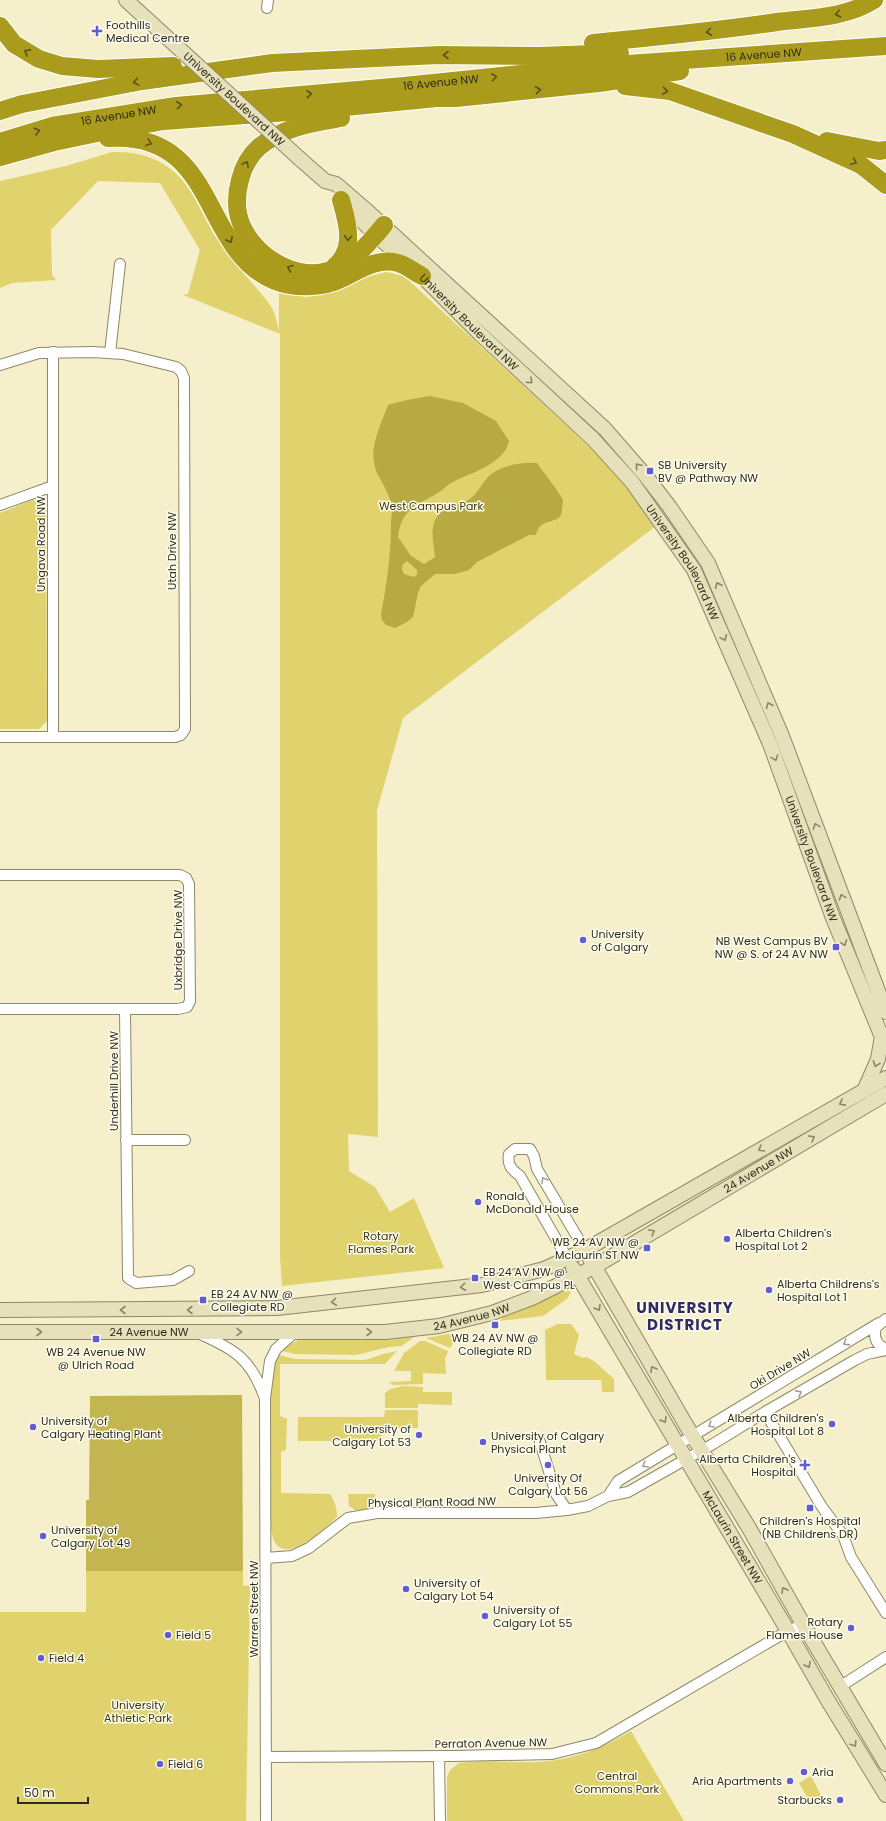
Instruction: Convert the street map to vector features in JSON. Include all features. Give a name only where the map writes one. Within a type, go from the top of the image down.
[{"type":"highway","points":[[500,54],[522,49],[704,32],[824,16],[862,7],[874,0]]},
{"type":"highway","points":[[0,26],[14,44],[40,59],[62,66],[98,69],[272,62]]},
{"type":"highway","name":"16 Avenue NW","points":[[0,111],[22,104],[142,81],[272,62],[439,55],[500,54],[539,56],[619,53],[886,34]]},
{"type":"highway","name":"16 Avenue NW","points":[[0,142],[52,126],[176,106],[600,66],[886,46]]},
{"type":"highway","points":[[384,233],[342,265],[328,271],[307,273],[293,270],[276,262],[255,246],[246,233],[238,215],[236,200],[242,173],[250,158],[259,147],[280,133],[299,126],[456,98],[599,83],[834,50]]},
{"type":"highway","points":[[599,83],[670,91],[793,134],[861,165],[886,185]]},
{"type":"highway","points":[[0,157],[54,142],[164,121],[315,110],[437,98],[456,98]]},
{"type":"highway","points":[[793,134],[857,148],[879,151],[886,150]]},
{"type":"highway","points":[[54,142],[119,138],[145,141],[164,149],[176,158],[198,183],[234,247],[241,256],[261,273],[275,281],[292,286],[322,285],[342,279],[358,269],[373,264],[397,263],[422,276]]},
{"type":"highway","points":[[328,271],[342,258],[347,247],[348,227],[341,200]]},
{"type":"highway","points":[[358,269],[384,233]]},
{"type":"street","name":"University Boulevard NW","points":[[126,0],[325,181],[329,190],[384,233],[605,429],[654,487],[708,563],[782,736],[886,1012]]},
{"type":"street","name":"University Boulevard NW","points":[[325,181],[336,184],[384,233],[422,276],[481,335],[593,439],[632,482],[694,570],[770,744],[833,918],[884,1042]]},
{"type":"street","points":[[110,353],[120,264]]},
{"type":"street","name":"Ungava Road NW","points":[[53,352],[53,737]]},
{"type":"street","name":"Utah Drive NW","points":[[0,365],[39,353],[110,353],[123,354],[176,367],[181,371],[184,378],[185,729],[181,735],[175,737],[0,737]]},
{"type":"street","points":[[0,505],[53,486]]},
{"type":"street","name":"Uxbridge Drive NW","points":[[0,875],[180,876],[186,878],[189,884],[190,1001],[186,1007],[178,1010],[125,1010]]},
{"type":"street","points":[[0,1009],[125,1010]]},
{"type":"street","name":"Underhill Drive NW","points":[[125,1010],[128,1278],[136,1283],[173,1280],[189,1271]]},
{"type":"street","points":[[864,1091],[884,1042]]},
{"type":"street","name":"24 Avenue NW","points":[[0,1310],[223,1310],[280,1308],[482,1285],[544,1269],[585,1250],[886,1078]]},
{"type":"street","name":"24 Avenue NW","points":[[0,1332],[385,1332],[439,1326],[492,1313],[523,1302],[594,1267],[886,1094]]},
{"type":"street","points":[[126,1140],[185,1140]]},
{"type":"street","points":[[567,1258],[520,1176],[511,1169],[508,1162],[509,1154],[515,1149],[530,1149],[538,1169],[585,1250]]},
{"type":"street","name":"McLaurin Street NW","points":[[585,1250],[693,1437],[749,1528],[803,1624],[886,1764]]},
{"type":"street","name":"McLaurin Street NW","points":[[567,1258],[679,1445],[827,1699],[886,1796]]},
{"type":"street","points":[[883,1321],[876,1327],[874,1336],[878,1345],[886,1350]]},
{"type":"street","name":"Oki Drive NW","points":[[679,1445],[883,1321]]},
{"type":"street","name":"Warren Street NW","points":[[192,1331],[227,1346],[247,1363],[258,1377],[265,1398]]},
{"type":"street","name":"Warren Street NW","points":[[266,1821],[265,1398],[270,1361],[276,1350],[294,1332]]},
{"type":"street","points":[[702,1450],[867,1354],[886,1350]]},
{"type":"street","points":[[765,1412],[822,1507],[843,1535],[851,1557],[886,1613]]},
{"type":"street","points":[[540,1442],[556,1494],[567,1510]]},
{"type":"street","name":"Physical Plant Road NW","points":[[608,1496],[618,1482],[679,1445]]},
{"type":"street","name":"Physical Plant Road NW","points":[[266,1558],[292,1556],[309,1548],[348,1518],[377,1513],[536,1513],[588,1506],[608,1496],[628,1492],[702,1450]]},
{"type":"street","name":"Perraton Avenue NW","points":[[266,1757],[552,1754],[596,1743],[788,1631],[803,1624]]},
{"type":"street","points":[[841,1686],[886,1657]]},
{"type":"street","points":[[439,1756],[440,1821]]},
{"type":"green space","name":"West Campus Park","points":[[112,152],[128,152],[144,155],[165,165],[180,177],[192,194],[223,248],[272,308],[276,317],[279,331],[279,293],[307,297],[339,291],[367,277],[386,272],[404,276],[629,483],[656,526],[403,718],[377,810],[378,1137],[348,1134],[349,1171],[375,1187],[390,1212],[414,1198],[444,1268],[282,1286],[280,1257],[280,334],[183,295],[188,294],[200,250],[160,183],[98,181],[51,230],[52,275],[56,280],[12,283],[0,288],[0,181],[66,166]]},
{"type":"green space","points":[[32,500],[41,503],[46,510],[47,721],[39,729],[0,729],[0,513]]},
{"type":"green space","points":[[571,1291],[568,1298],[543,1316],[500,1321],[512,1312],[533,1302],[555,1294]]},
{"type":"green space","points":[[558,1324],[571,1324],[579,1335],[574,1354],[594,1361],[614,1379],[614,1392],[602,1392],[601,1380],[546,1380],[545,1330]]},
{"type":"green space","points":[[448,1334],[458,1335],[450,1348],[426,1338]]},
{"type":"green space","points":[[415,1336],[402,1346],[389,1347],[356,1355],[295,1354],[282,1351],[288,1345],[301,1339]]},
{"type":"green space","points":[[420,1341],[425,1341],[448,1351],[445,1359],[446,1374],[423,1373],[423,1384],[393,1385],[389,1382],[411,1381],[411,1371],[394,1371],[404,1353]]},
{"type":"green space","points":[[397,1351],[385,1364],[280,1364],[280,1416],[287,1419],[286,1450],[281,1452],[281,1493],[330,1494],[337,1511],[337,1517],[310,1540],[300,1546],[289,1549],[281,1548],[274,1541],[271,1528],[271,1377],[275,1359],[279,1355],[295,1359],[365,1360]]},
{"type":"green space","points":[[403,1386],[423,1387],[423,1392],[452,1392],[452,1405],[418,1404],[418,1408],[385,1408],[385,1393],[390,1389]]},
{"type":"green space","points":[[385,1410],[418,1410],[418,1428],[382,1428],[381,1441],[298,1441],[298,1417],[384,1417]]},
{"type":"green space","points":[[348,1494],[375,1494],[375,1502],[366,1511],[355,1510],[349,1506]]},
{"type":"green space","name":"University Athletic Park","points":[[86,1571],[243,1571],[243,1586],[250,1585],[246,1821],[0,1821],[0,1612],[86,1612]]},
{"type":"green space","name":"Central Commons Park","points":[[631,1731],[684,1821],[447,1821],[447,1777],[450,1770],[459,1763],[479,1761],[539,1762],[564,1759],[598,1748]]},
{"type":"green space","points":[[811,1776],[823,1799],[812,1806],[799,1783]]},
{"type":"shaded area","points":[[430,396],[463,403],[496,421],[509,441],[506,449],[493,462],[451,483],[438,493],[410,510],[402,521],[398,537],[411,556],[424,564],[435,557],[433,529],[438,515],[446,509],[471,498],[488,477],[493,473],[511,465],[537,463],[562,498],[562,510],[561,515],[558,518],[542,525],[538,529],[536,535],[529,535],[477,562],[469,570],[455,574],[435,574],[421,586],[413,617],[395,628],[386,625],[382,620],[381,614],[387,580],[392,508],[385,487],[375,466],[373,457],[374,449],[378,431],[388,405]],"holes":[[[407,561],[417,570],[417,575],[414,577],[404,574],[402,569],[403,564]]]},
{"type":"shaded area","points":[[242,1395],[243,1571],[86,1571],[86,1500],[89,1500],[90,1396]]},
{"type":"place","name":"Foothills Medical Centre","points":[[97,31]]},
{"type":"place","name":"SB University BV @ Pathway NW","points":[[650,471]]},
{"type":"place","name":"University of Calgary","points":[[583,940]]},
{"type":"place","name":"NB West Campus BV NW @ S. of 24 AV NW","points":[[836,947]]},
{"type":"place","name":"Ronald McDonald House","points":[[478,1202]]},
{"type":"place","name":"Alberta Children's Hospital Lot 2","points":[[727,1239]]},
{"type":"place","name":"WB 24 AV NW @ Mclaurin ST NW","points":[[647,1248]]},
{"type":"place","name":"EB 24 AV NW @ West Campus PL","points":[[475,1278]]},
{"type":"place","name":"Alberta Childrens's Hospital Lot 1","points":[[769,1290]]},
{"type":"place","name":"EB 24 AV NW @ Collegiate RD","points":[[203,1300]]},
{"type":"place","name":"WB 24 AV NW @ Collegiate RD","points":[[495,1325]]},
{"type":"place","name":"WB 24 Avenue NW @ Ulrich Road","points":[[96,1339]]},
{"type":"place","name":"Alberta Children's Hospital Lot 8","points":[[832,1424]]},
{"type":"place","name":"University of Calgary Heating Plant","points":[[33,1427]]},
{"type":"place","name":"University of Calgary Lot 53","points":[[419,1435]]},
{"type":"place","name":"University of Calgary Physical Plant","points":[[483,1442]]},
{"type":"place","name":"University Of Calgary Lot 56","points":[[548,1465]]},
{"type":"place","name":"Alberta Children's Hospital","points":[[805,1465]]},
{"type":"place","name":"Children's Hospital (NB Childrens DR)","points":[[810,1508]]},
{"type":"place","name":"University of Calgary Lot 49","points":[[43,1536]]},
{"type":"place","name":"University of Calgary Lot 54","points":[[406,1589]]},
{"type":"place","name":"University of Calgary Lot 55","points":[[485,1616]]},
{"type":"place","name":"Rotary Flames House","points":[[851,1628]]},
{"type":"place","name":"Field 5","points":[[168,1635]]},
{"type":"place","name":"Field 4","points":[[41,1658]]},
{"type":"place","name":"Field 6","points":[[160,1764]]},
{"type":"place","name":"Aria","points":[[804,1772]]},
{"type":"place","name":"Aria Apartments","points":[[790,1781]]},
{"type":"place","name":"Starbucks","points":[[840,1800]]},
{"type":"district","name":"UNIVERSITY DISTRICT","points":[[685,1316]]},
{"type":"park label","name":"Rotary Flames Park","points":[[381,1242]]}]
